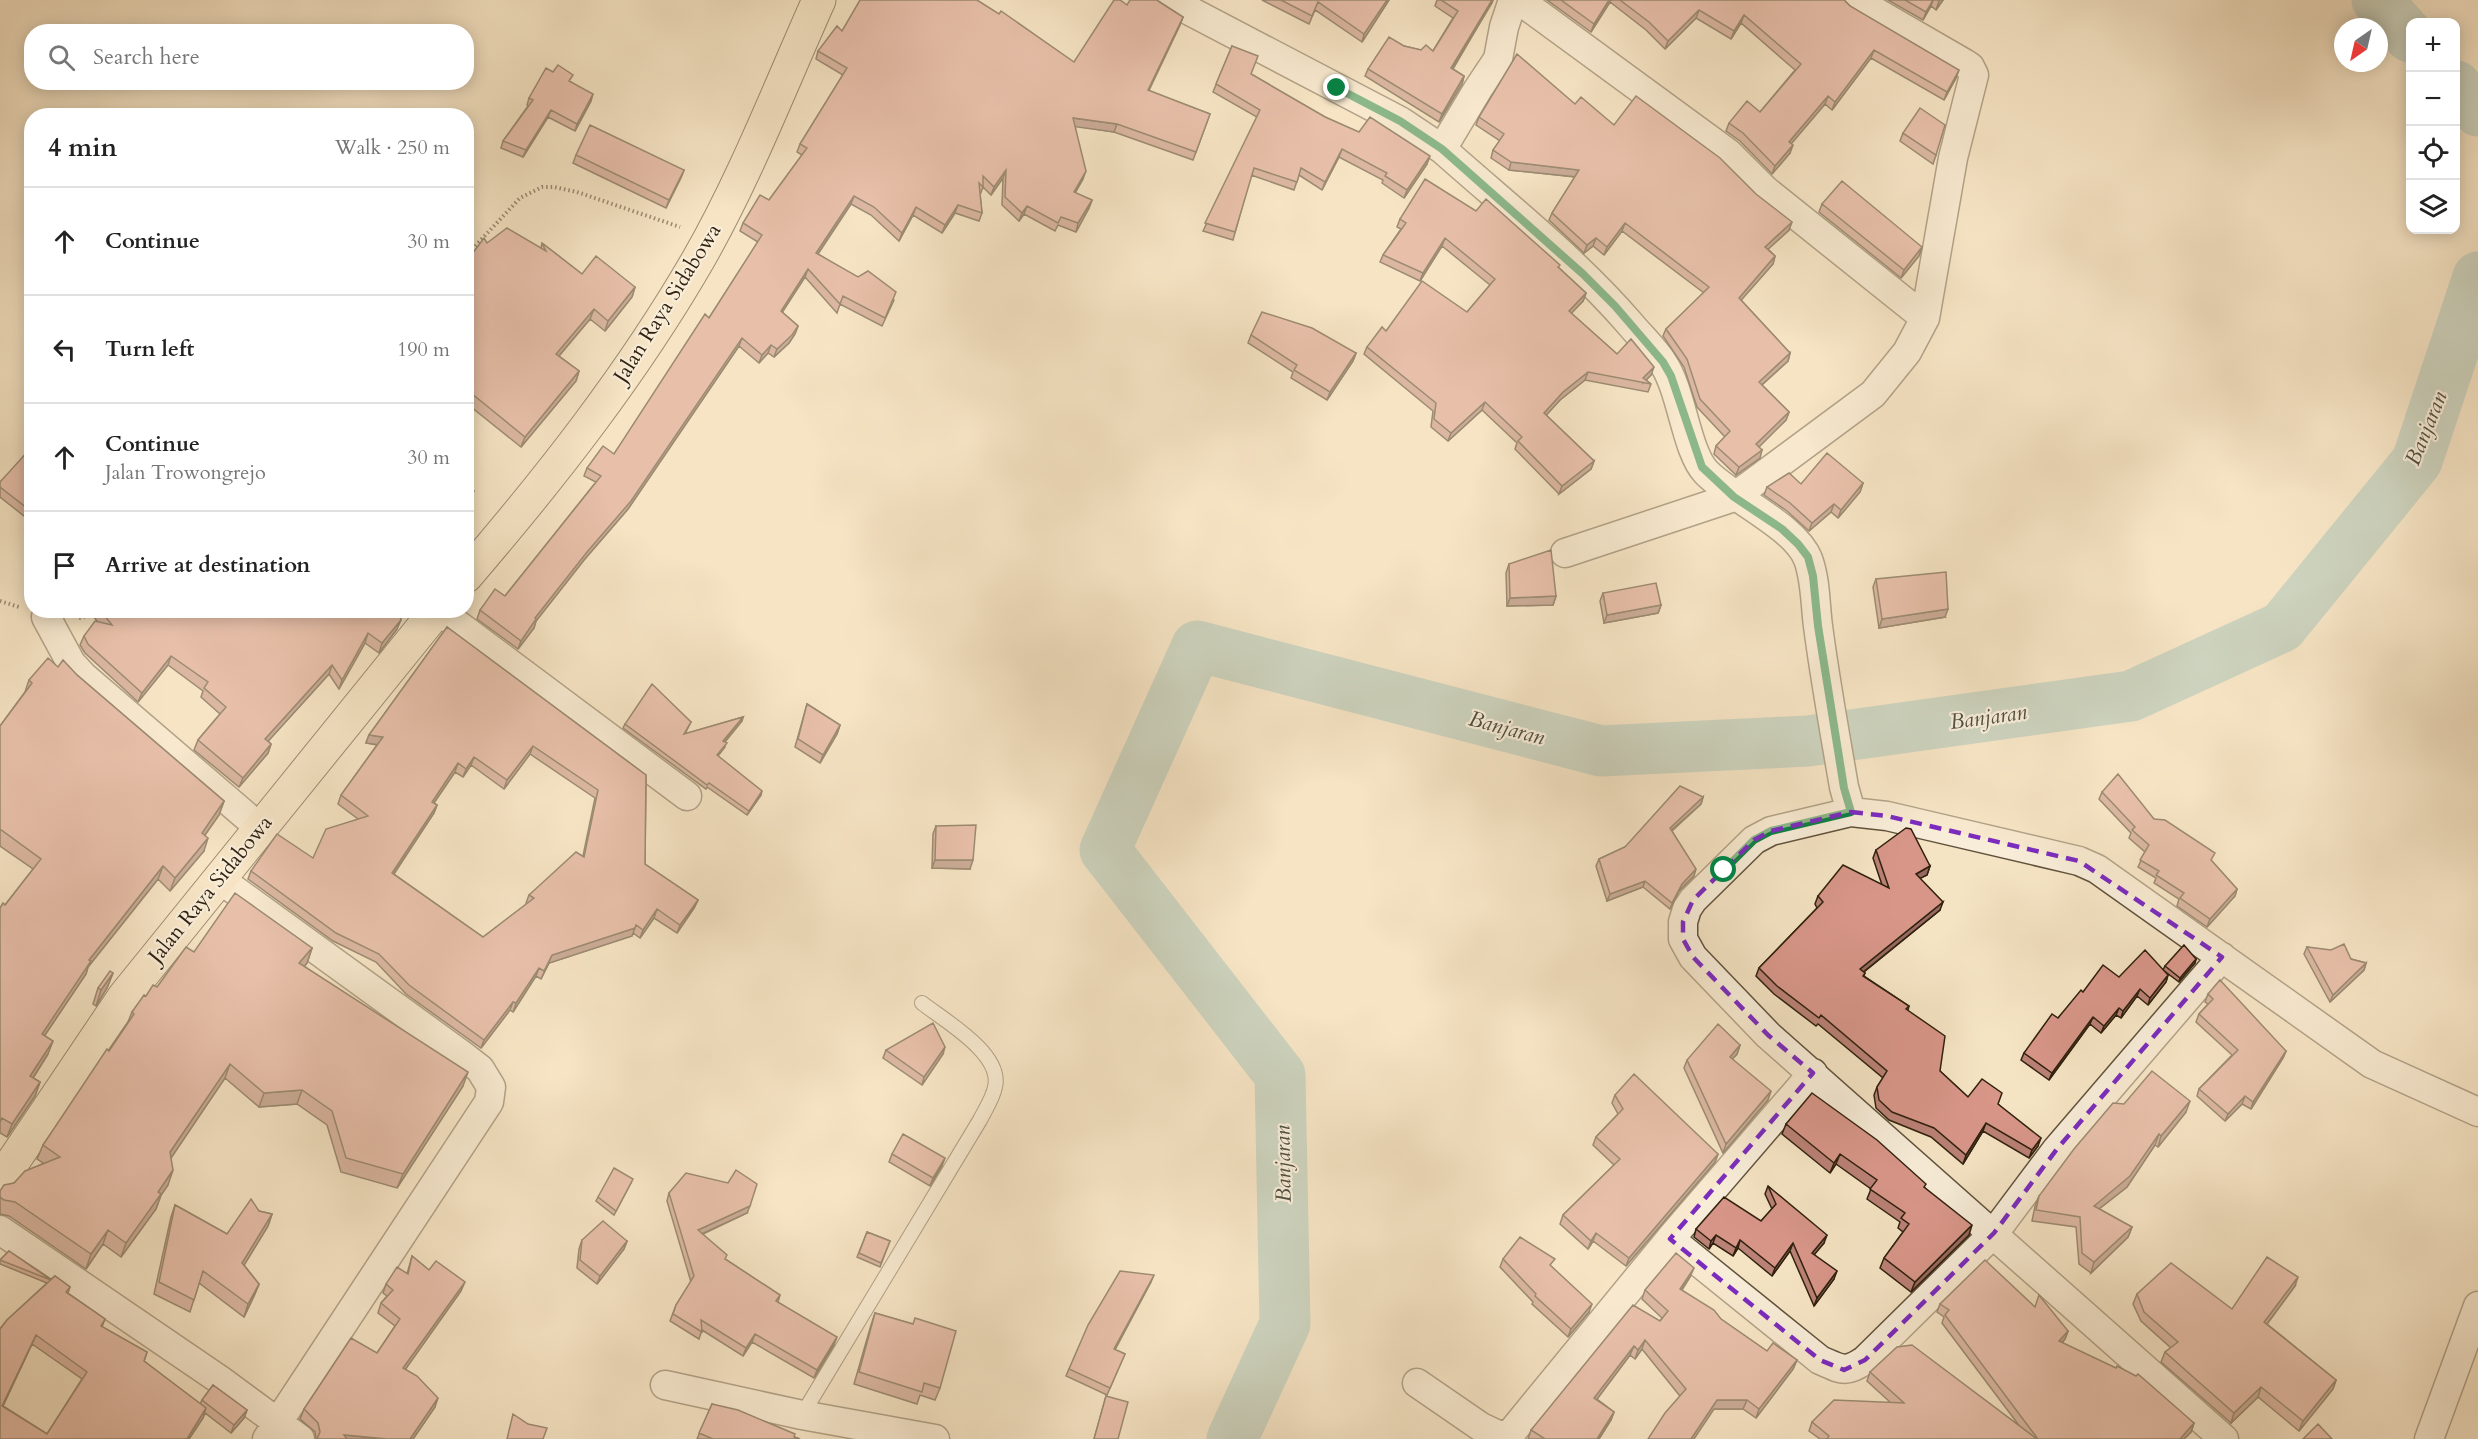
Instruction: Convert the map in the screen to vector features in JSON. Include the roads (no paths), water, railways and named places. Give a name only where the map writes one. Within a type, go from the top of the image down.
[{"type":"highway","name":"Jalan Raya Sidabowa","points":[[474,566],[595,418],[666,312],[710,237],[730,197],[819,0]]},
{"type":"highway","name":"Jalan Raya Sidabowa","points":[[0,1181],[102,1026],[218,878],[431,618]]},
{"type":"street","points":[[1169,0],[1400,121],[1442,149],[1583,274],[1615,306],[1663,362],[1671,376],[1702,467],[1734,497],[1782,529],[1808,557],[1813,576],[1818,626],[1847,800]]},
{"type":"street","points":[[1442,149],[1498,59],[1504,27],[1513,0]]},
{"type":"street","points":[[1519,0],[1728,153],[1766,190],[1925,318]]},
{"type":"street","points":[[1565,553],[1734,497],[1873,394],[1906,352],[1925,318],[1953,158],[1974,75],[1970,67],[1964,63],[1856,0]]},
{"type":"street","points":[[47,618],[71,663],[83,676],[260,828]]},
{"type":"street","points":[[449,618],[687,796]]},
{"type":"street","points":[[2224,1439],[1814,1073],[1768,1035],[1693,957],[1683,939],[1683,922],[1687,909],[1754,840],[1847,800],[1887,816],[2079,861],[2097,869],[2372,1064],[2478,1112]]},
{"type":"street","points":[[218,878],[462,1055],[480,1069],[491,1087],[489,1102],[272,1430]]},
{"type":"street","points":[[1670,1239],[1820,1360],[1844,1370],[1853,1368],[1865,1360],[1994,1233],[2057,1149],[2222,957]]},
{"type":"street","points":[[1417,1383],[1481,1427],[1498,1435],[1511,1433],[1670,1239],[1814,1073]]},
{"type":"street","points":[[0,1230],[220,1380],[272,1430],[300,1439]]},
{"type":"street","points":[[2429,1439],[2478,1306]]},
{"type":"street","points":[[665,1385],[802,1415],[935,1439]]},
{"type":"lane","points":[[802,1415],[980,1120],[995,1088],[995,1069],[987,1054],[922,1003]]},
{"type":"waterway","name":"Banjaran","points":[[2377,0],[2406,33]]},
{"type":"waterway","name":"Banjaran","points":[[2460,91],[2478,111]]},
{"type":"waterway","name":"Banjaran","points":[[1232,1439],[1285,1324],[1280,1075],[1105,850],[1197,646],[1601,751],[1808,741],[2131,696],[2282,627],[2417,461],[2478,277]]}]
